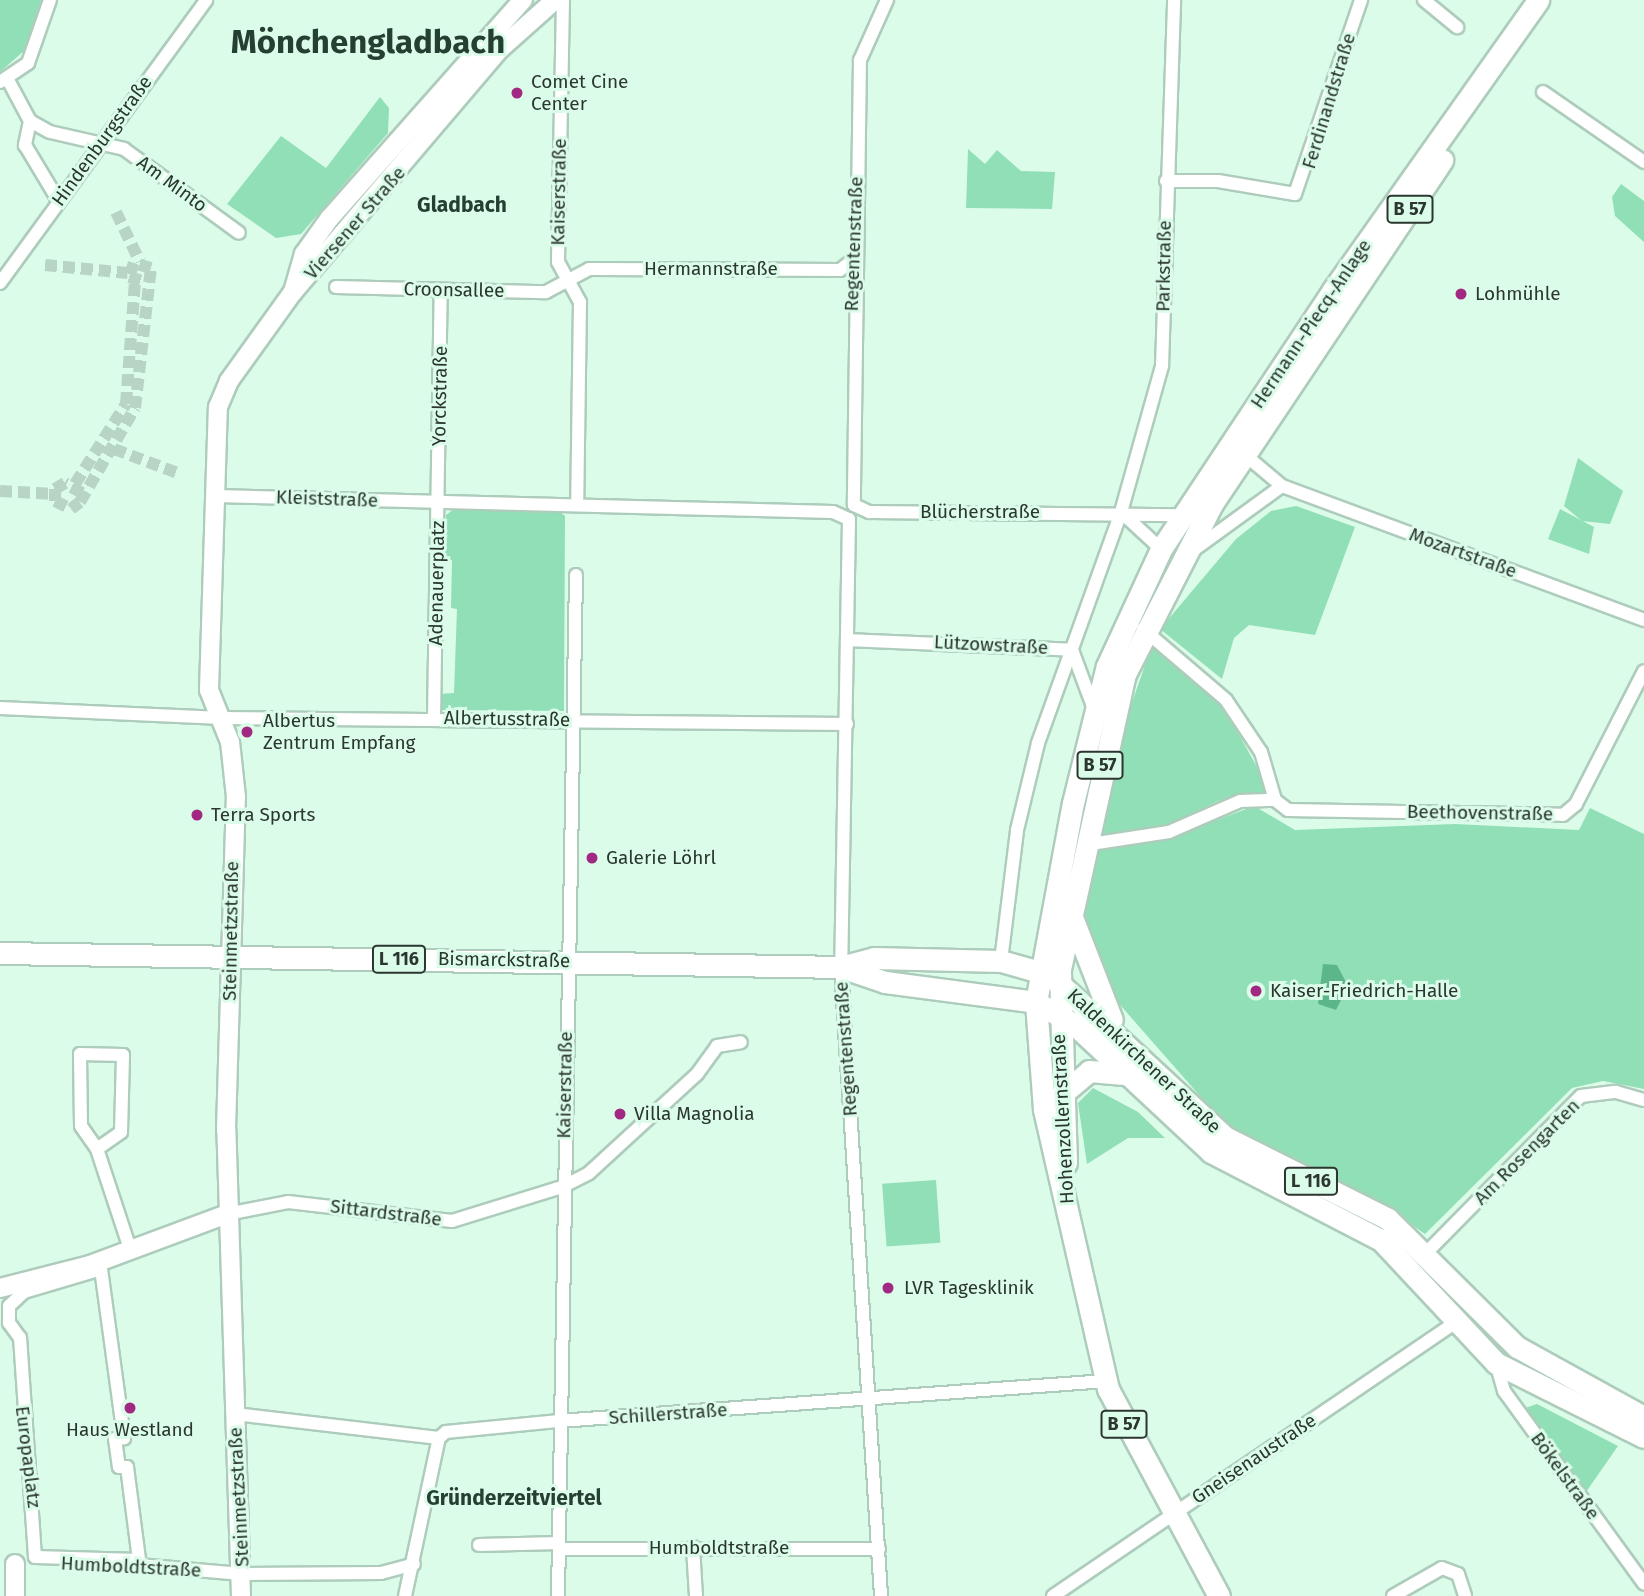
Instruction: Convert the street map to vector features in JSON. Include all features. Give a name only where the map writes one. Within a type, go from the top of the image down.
[{"type":"main road","name":"Viersener Straße","points":[[293,292],[304,254],[329,219],[523,0]]},
{"type":"main road","name":"Viersener Straße","points":[[293,292],[500,49],[555,0]]},
{"type":"main road","name":"Hermann-Piecq-Anlage","points":[[1135,627],[1161,549],[1181,515],[1538,0]]},
{"type":"main road","name":"Hermann-Piecq-Anlage","points":[[1180,561],[1244,454],[1552,0]]},
{"type":"main road","name":"Steinmetzstraße","points":[[241,1596],[227,1214],[236,797],[222,718],[209,690],[216,496],[222,393],[293,292]]},
{"type":"main road","points":[[1244,454],[1245,420]]},
{"type":"main road","points":[[1154,608],[1161,549]]},
{"type":"main road","name":"Hohenzollernstraße","points":[[1070,1235],[1058,1013],[1049,976],[1094,709],[1135,627],[1154,608],[1180,561]]},
{"type":"main road","name":"Hohenzollernstraße","points":[[1135,627],[1106,738],[1071,914],[1049,976],[1036,1002],[1044,1109],[1070,1235],[1106,1381],[1172,1514],[1219,1596]]},
{"type":"main road","points":[[1071,914],[1091,978],[1121,1038]]},
{"type":"main road","name":"Bismarckstraße","points":[[0,953],[841,967],[874,958],[1000,961],[1049,976]]},
{"type":"main road","name":"Bismarckstraße","points":[[841,967],[885,982],[1036,1002],[1058,1013]]},
{"type":"main road","name":"Kaldenkirchener Straße","points":[[1049,976],[1121,1038],[1225,1137],[1388,1219],[1427,1252],[1501,1334],[1557,1373],[1644,1417]]},
{"type":"main road","name":"Kaldenkirchener Straße","points":[[1058,1013],[1211,1152],[1340,1214],[1394,1251],[1455,1323],[1496,1363],[1644,1437]]},
{"type":"main road","points":[[1062,1094],[1089,1071],[1124,1074]]},
{"type":"main road","name":"Sittardstraße","points":[[25,1287],[129,1246],[227,1214]]},
{"type":"main road","points":[[1394,1251],[1427,1252]]},
{"type":"main road","points":[[0,1288],[25,1287]]},
{"type":"main road","points":[[1455,1323],[1501,1334]]},
{"type":"main road","points":[[15,1564],[15,1596]]},
{"type":"street","points":[[50,0],[37,48],[4,81],[30,121],[49,131],[102,139]]},
{"type":"street","name":"Hindenburgstraße","points":[[0,283],[102,139],[206,0]]},
{"type":"street","name":"Kaiserstraße","points":[[564,0],[558,262],[580,302],[582,332],[577,505]]},
{"type":"street","name":"Regentenstraße","points":[[849,494],[860,60],[887,0]]},
{"type":"street","name":"Parkstraße","points":[[1164,0],[1169,15]]},
{"type":"street","name":"Parkstraße","points":[[1121,512],[1162,366],[1169,15],[1174,0]]},
{"type":"street","name":"Ferdinandstraße","points":[[1166,180],[1218,181],[1295,194],[1361,0]]},
{"type":"street","points":[[1424,0],[1457,27]]},
{"type":"street","points":[[1543,92],[1644,162]]},
{"type":"street","points":[[30,121],[25,145],[58,200]]},
{"type":"street","name":"Am Minto","points":[[102,139],[239,233]]},
{"type":"street","name":"Hermannstraße","points":[[568,280],[589,269],[840,270],[853,260]]},
{"type":"street","name":"Croonsallee","points":[[336,287],[545,292],[568,280]]},
{"type":"street","name":"Yorckstraße","points":[[438,502],[441,290]]},
{"type":"street","name":"Mozartstraße","points":[[1244,454],[1282,486],[1644,620]]},
{"type":"street","points":[[1180,561],[1282,486]]},
{"type":"street","name":"Blücherstraße","points":[[849,494],[857,507],[870,512],[1121,512],[1181,515]]},
{"type":"street","name":"Kleiststraße","points":[[216,496],[438,502]]},
{"type":"street","name":"Adenauerplatz","points":[[434,718],[438,502],[833,512]]},
{"type":"street","name":"Regentenstraße","points":[[833,512],[849,519],[841,967],[881,1596]]},
{"type":"street","points":[[1000,961],[1017,830],[1038,743],[1121,512],[1161,549]]},
{"type":"street","name":"Kaiserstraße","points":[[558,1596],[562,1187],[576,575]]},
{"type":"street","points":[[1135,627],[1226,700],[1261,752],[1275,800]]},
{"type":"street","name":"Lützowstraße","points":[[847,640],[1072,650],[1094,709]]},
{"type":"street","name":"Beethovenstraße","points":[[1083,845],[1168,832],[1240,802],[1275,800],[1288,810],[1563,816],[1576,804],[1644,671]]},
{"type":"street","name":"Albertusstraße","points":[[0,708],[222,718],[847,724]]},
{"type":"street","name":"Sittardstraße","points":[[227,1214],[288,1202],[452,1221],[562,1187],[589,1173],[696,1074],[717,1046],[741,1042]]},
{"type":"street","points":[[97,1149],[121,1132],[123,1055],[80,1054],[81,1126],[97,1149],[129,1246]]},
{"type":"street","name":"Am Rosengarten","points":[[1427,1252],[1581,1096],[1616,1092],[1644,1100]]},
{"type":"street","name":"Europaplatz","points":[[101,1269],[124,1438],[116,1439],[118,1467],[127,1467],[139,1560],[32,1555],[36,1507],[20,1338],[8,1315],[11,1301],[25,1287],[101,1269]]},
{"type":"street","name":"Gneisenaustraße","points":[[1053,1596],[1455,1323]]},
{"type":"street","name":"Bökelstraße","points":[[1496,1363],[1504,1391],[1644,1584]]},
{"type":"street","name":"Schillerstraße","points":[[235,1414],[439,1438],[484,1429],[559,1421],[869,1401],[1106,1381]]},
{"type":"street","points":[[405,1596],[439,1438]]},
{"type":"street","name":"Humboldtstraße","points":[[479,1545],[878,1549]]},
{"type":"street","points":[[693,1547],[696,1596]]},
{"type":"street","name":"Humboldtstraße","points":[[15,1564],[123,1562],[242,1574],[381,1573],[414,1564]]},
{"type":"street","points":[[1393,1596],[1442,1568],[1458,1574],[1465,1596]]},
{"type":"shaded area","points":[[0,0],[41,0],[25,50],[0,72]]},
{"type":"shaded area","points":[[380,97],[389,108],[388,133],[301,234],[276,238],[227,204],[281,136],[326,168]]},
{"type":"shaded area","points":[[968,149],[985,164],[997,150],[1021,171],[1055,172],[1052,209],[966,208]]},
{"type":"shaded area","points":[[1621,184],[1644,201],[1644,242],[1615,216],[1612,197]]},
{"type":"shaded area","points":[[1578,458],[1623,491],[1610,524],[1582,521],[1564,506]]},
{"type":"shaded area","points":[[1296,506],[1355,527],[1315,635],[1249,625],[1234,638],[1222,679],[1160,629],[1236,539],[1271,511]]},
{"type":"shaded area","points":[[457,507],[558,510],[565,516],[564,711],[438,710],[439,694],[454,693],[457,609],[451,608],[452,560],[444,559],[446,515]]},
{"type":"shaded area","points":[[1560,509],[1594,527],[1589,554],[1548,539]]},
{"type":"shaded area","points":[[1153,642],[1222,704],[1267,785],[1263,794],[1218,801],[1161,828],[1100,839],[1128,714]]},
{"type":"shaded area","points":[[1254,806],[1295,830],[1455,824],[1579,830],[1590,808],[1644,834],[1644,1089],[1603,1081],[1572,1088],[1425,1234],[1382,1204],[1246,1138],[1221,1120],[1114,998],[1098,971],[1084,907],[1099,850],[1175,836]]},
{"type":"shaded area","points":[[1323,964],[1337,965],[1348,986],[1336,1010],[1318,1004]]},
{"type":"shaded area","points":[[1093,1088],[1138,1112],[1165,1138],[1128,1138],[1087,1164],[1078,1103]]},
{"type":"shaded area","points":[[936,1180],[940,1243],[887,1247],[882,1184]]},
{"type":"shaded area","points":[[1537,1404],[1618,1446],[1586,1492],[1525,1408]]},
{"type":"tunnel","points":[[116,212],[140,262]]},
{"type":"tunnel","points":[[82,493],[65,483],[55,489],[55,501],[71,509],[80,502],[135,408],[151,268],[134,263],[129,277],[145,282]]},
{"type":"tunnel","points":[[45,265],[128,273]]},
{"type":"tunnel","points":[[75,484],[126,404],[135,282]]},
{"type":"tunnel","points":[[114,449],[180,474]]},
{"type":"tunnel","points":[[0,491],[55,494]]},
{"type":"place","name":"Comet Cine Center","points":[[517,93]]},
{"type":"place","name":"Lohmühle","points":[[1461,294]]},
{"type":"place","name":"Albertus Zentrum Empfang","points":[[247,732]]},
{"type":"place","name":"Terra Sports","points":[[197,815]]},
{"type":"place","name":"Galerie Löhrl","points":[[592,858]]},
{"type":"place","name":"Kaiser-Friedrich-Halle","points":[[1256,991]]},
{"type":"place","name":"Villa Magnolia","points":[[620,1114]]},
{"type":"place","name":"LVR Tagesklinik","points":[[888,1288]]},
{"type":"place","name":"Haus Westland","points":[[130,1408]]},
{"type":"district","name":"Mönchengladbach","points":[[368,43]]},
{"type":"district","name":"Gladbach","points":[[462,205]]},
{"type":"district","name":"Gründerzeitviertel","points":[[514,1498]]}]
